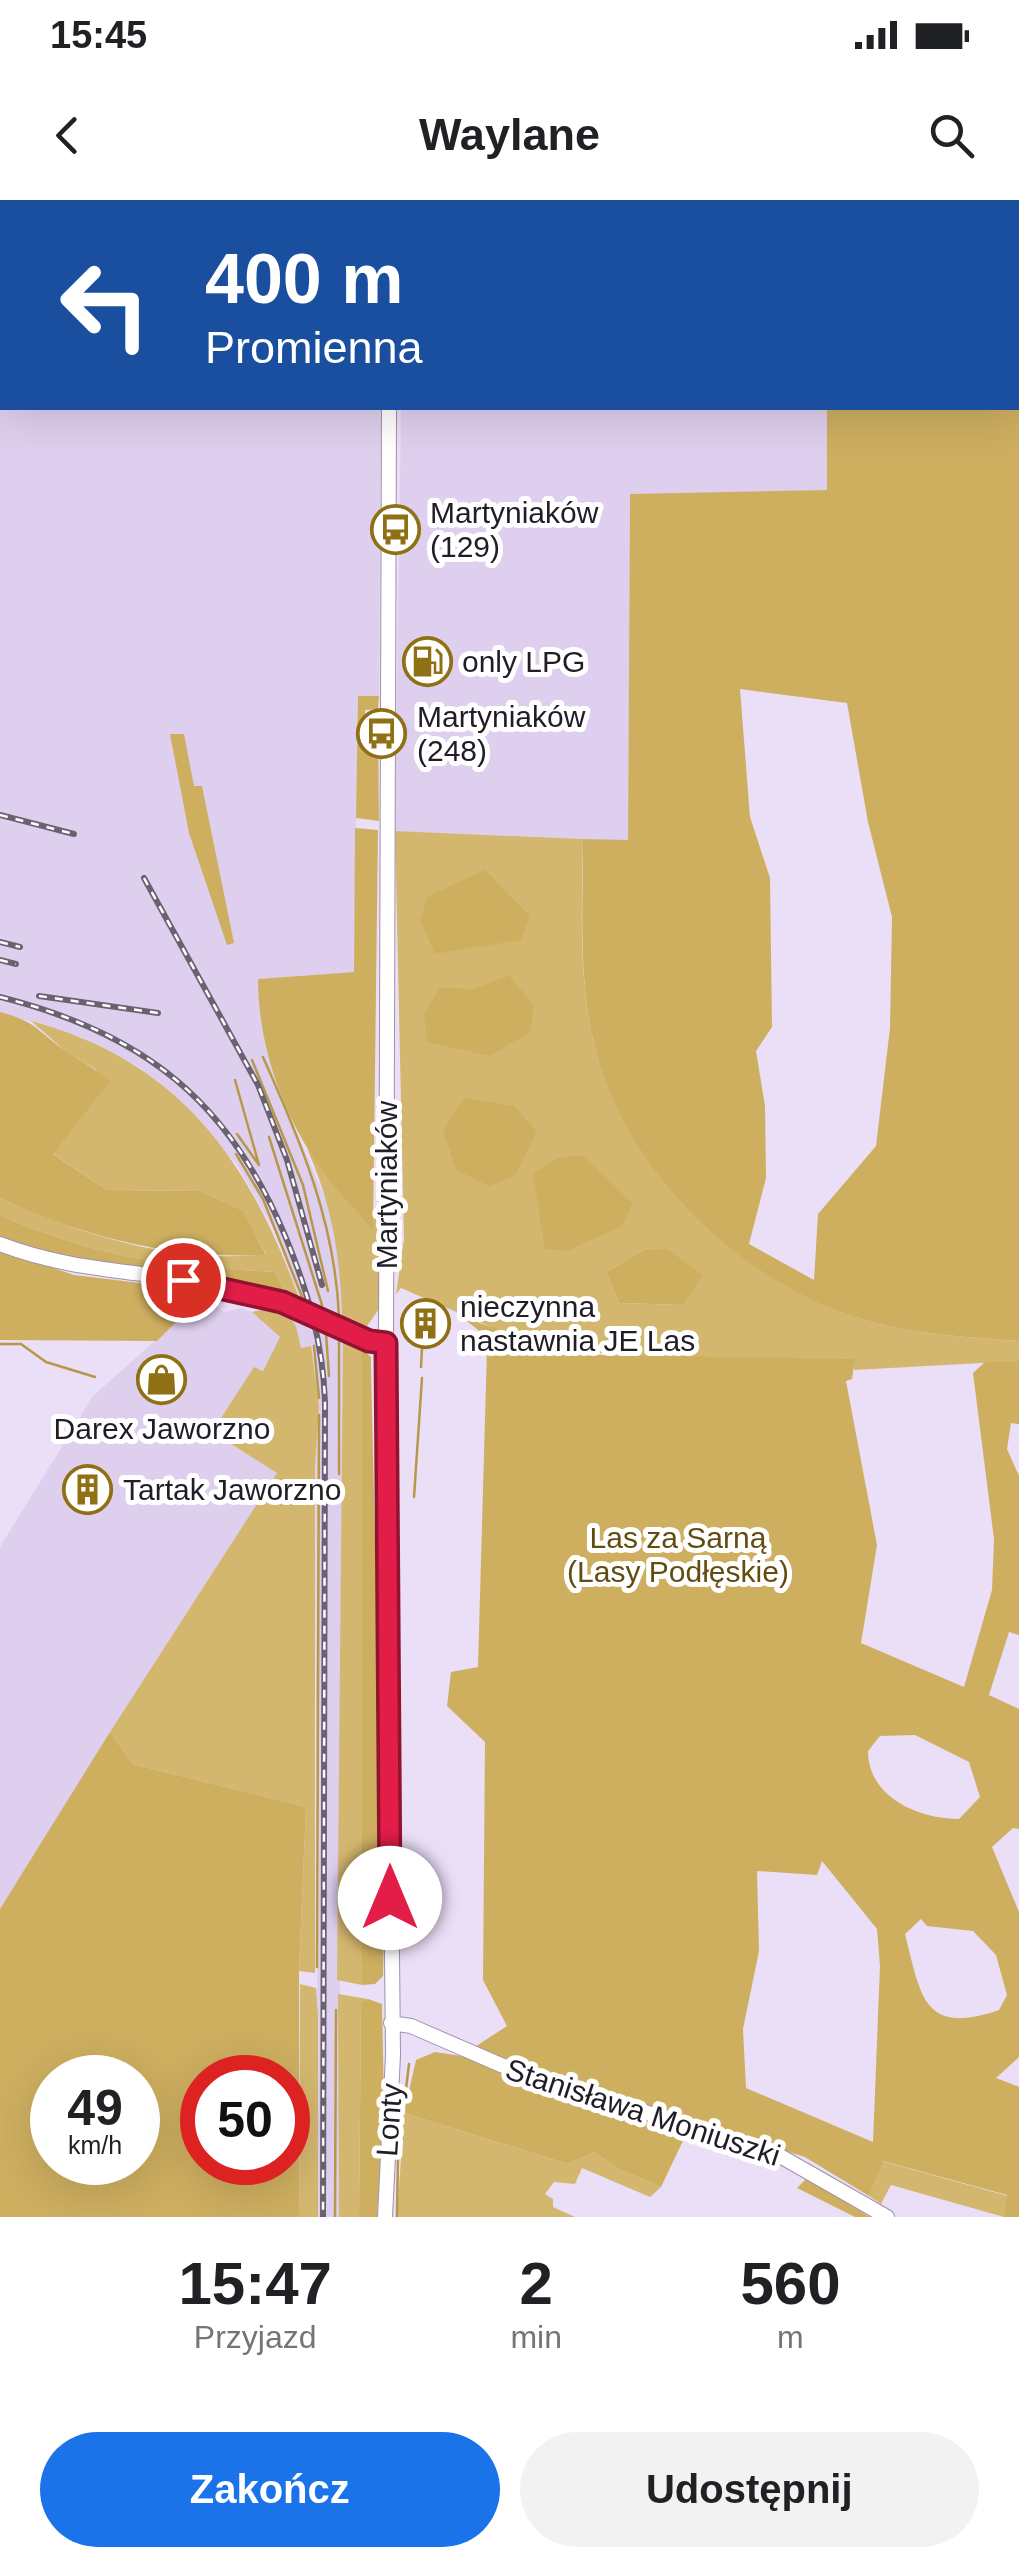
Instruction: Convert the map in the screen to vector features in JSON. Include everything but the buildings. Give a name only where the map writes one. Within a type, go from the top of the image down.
[{"type":"main road","name":"Martyniaków","points":[[390,410],[386,1343],[391,2024]]},
{"type":"main road","points":[[0,1244],[99,1272],[248,1292],[303,1310],[369,1341],[386,1343]]},
{"type":"main road","name":"Lonty","points":[[385,2217],[391,2024]]},
{"type":"main road","name":"Stanisława Moniuszki","points":[[391,2024],[411,2026],[502,2065],[780,2156],[887,2217]]},
{"type":"shaded area","points":[[0,410],[381,410],[379,696],[358,696],[354,972],[258,979],[286,1107],[327,1203],[340,1264],[342,1321],[300,1301],[276,1233],[236,1163],[141,1068],[81,1037],[0,1012]]},
{"type":"shaded area","points":[[401,410],[827,410],[827,490],[630,495],[628,841],[395,831]]},
{"type":"shaded area","points":[[395,831],[583,839],[583,968],[594,1044],[609,1090],[632,1134],[662,1176],[697,1216],[737,1251],[779,1281],[823,1304],[868,1321],[905,1329],[1019,1341],[1019,1361],[854,1370],[854,1359],[649,1358],[564,1349],[498,1330],[401,1288],[396,1294],[404,1239]],"holes":[[[644,1250],[702,1275],[682,1305],[619,1303],[606,1272]]]},
{"type":"shaded area","points":[[31,1021],[84,1039],[129,1062],[169,1091],[203,1124],[233,1162],[258,1205],[300,1301],[286,1294],[275,1272],[134,1258],[70,1242],[0,1215],[0,1198],[96,1235],[163,1251],[197,1255],[266,1254],[242,1211],[200,1191],[107,1190],[52,1153],[97,1070],[64,1050]]},
{"type":"shaded area","points":[[307,1149],[372,1229],[373,1210],[381,1211],[379,1309],[367,1326],[342,1321],[334,1233]]},
{"type":"shaded area","points":[[210,1301],[224,1312],[241,1308],[252,1312],[303,1355],[310,1346],[301,1348],[287,1313],[343,1337],[339,2217],[318,2217],[315,1413],[0,1909],[0,1547],[93,1396],[175,1323]]},
{"type":"shaded area","points":[[252,1312],[287,1313],[296,1326],[301,1348],[311,1346],[319,1406],[315,1467],[315,1973],[299,1971],[306,1807],[133,1764],[110,1732],[277,1473],[212,1432],[254,1367],[263,1371],[280,1337]]},
{"type":"shaded area","points":[[343,1337],[362,1349],[362,1985],[337,1980]]},
{"type":"shaded area","points":[[300,1984],[316,1988],[318,2217],[299,2217],[299,2185],[310,2185],[310,2055],[300,2055]]},
{"type":"shaded area","points":[[338,1994],[368,1999],[361,2004],[359,2217],[339,2217]]},
{"type":"shaded area","points":[[404,2113],[568,2164],[594,2152],[619,2169],[661,2187],[650,2197],[582,2168],[575,2184],[554,2182],[545,2194],[553,2199],[553,2207],[575,2217],[397,2217]]},
{"type":"shaded area","points":[[882,2161],[1008,2196],[1004,2217],[891,2185],[881,2204],[869,2196]]},
{"type":"green space","points":[[827,410],[1019,410],[1019,1341],[943,1335],[868,1321],[777,1281],[696,1217],[661,1178],[632,1136],[609,1091],[594,1044],[583,968],[583,839],[628,840],[630,494],[827,490]],"holes":[[[740,689],[847,703],[868,822],[892,917],[890,1028],[876,1146],[818,1214],[814,1280],[749,1244],[766,1178],[765,1106],[756,1051],[772,1027],[770,878],[750,817]]]},
{"type":"green space","points":[[358,696],[379,696],[378,709],[365,710],[366,723],[378,723],[379,821],[356,818]]},
{"type":"green space","points":[[170,734],[184,734],[194,786],[202,786],[234,943],[227,945],[189,833]]},
{"type":"green space","points":[[355,828],[378,830],[373,1231],[327,1177],[298,1133],[269,1057],[259,1005],[258,979],[354,972]]},
{"type":"green space","points":[[485,870],[530,916],[521,940],[435,954],[420,920],[428,896]]},
{"type":"green space","points":[[509,975],[534,1006],[530,1032],[490,1056],[427,1042],[424,1013],[440,988],[475,989]]},
{"type":"green space","points":[[0,1012],[28,1022],[110,1081],[53,1154],[107,1190],[200,1191],[243,1211],[266,1255],[196,1253],[130,1243],[64,1224],[0,1198]]},
{"type":"green space","points":[[464,1098],[514,1106],[537,1132],[515,1176],[489,1186],[456,1170],[443,1130]]},
{"type":"green space","points":[[583,1155],[633,1204],[622,1226],[567,1251],[545,1249],[533,1174],[558,1158]]},
{"type":"green space","points":[[0,1215],[70,1242],[134,1258],[275,1272],[286,1294],[105,1266],[34,1250],[0,1237]]},
{"type":"green space","points":[[667,1249],[703,1275],[683,1305],[619,1303],[606,1272],[644,1250]]},
{"type":"green space","points":[[0,1250],[74,1275],[206,1291],[210,1301],[175,1323],[157,1341],[0,1340]]},
{"type":"green space","name":"Las za Sarną (Lasy Podłęskie)","points":[[462,1317],[533,1341],[601,1355],[855,1359],[852,1379],[846,1381],[877,1545],[861,1643],[964,1687],[992,1590],[994,1539],[973,1373],[985,1362],[1019,1361],[1019,1424],[1011,1423],[1007,1449],[1019,1476],[1019,1635],[1009,1632],[989,1695],[1019,1709],[1019,1829],[1013,1828],[992,1847],[1019,1912],[1019,2057],[996,2078],[1019,2087],[1019,2217],[1004,2217],[1007,2195],[883,2161],[869,2196],[805,2157],[692,2122],[661,2187],[619,2169],[594,2152],[568,2164],[404,2113],[416,2060],[435,2052],[461,2056],[507,2026],[483,1980],[485,1742],[447,1706],[451,1672],[478,1667],[487,1348],[483,1334]],"holes":[[[915,1735],[969,1762],[980,1797],[959,1819],[912,1810],[886,1793],[876,1781],[868,1751],[880,1736]],[[822,1861],[877,1929],[880,1966],[873,2142],[746,2088],[743,2029],[759,1951],[757,1871],[817,1875]],[[921,1919],[927,1926],[973,1931],[996,1955],[1007,1995],[999,2010],[974,2017],[940,2014],[922,1993],[905,1934]]]},
{"type":"green space","points":[[362,1349],[371,1357],[384,1926],[383,1976],[375,1984],[362,1985]]},
{"type":"green space","points":[[110,1732],[133,1764],[306,1807],[299,2055],[180,2055],[180,2185],[299,2185],[299,2217],[0,2217],[0,1909]]},
{"type":"green space","points":[[368,1999],[382,2004],[384,2101],[377,2217],[359,2217],[361,2003]]},
{"type":"green space","points":[[807,2178],[870,2217],[855,2217],[797,2188]]},
{"type":"waterway","points":[[263,1057],[314,1183],[331,1248],[339,1317]]},
{"type":"waterway","points":[[252,1060],[303,1185],[328,1291]]},
{"type":"waterway","points":[[235,1080],[259,1165],[237,1134]]},
{"type":"waterway","points":[[269,1137],[322,1305]]},
{"type":"waterway","points":[[236,1154],[263,1199],[303,1299]]},
{"type":"waterway","points":[[326,1333],[329,1376]]},
{"type":"waterway","points":[[339,1342],[339,1474]]},
{"type":"waterway","points":[[0,1344],[21,1344],[46,1362],[95,1377]]},
{"type":"waterway","points":[[314,1346],[319,1398]]},
{"type":"waterway","points":[[421,1367],[422,1349]]},
{"type":"waterway","points":[[414,1497],[422,1378]]},
{"type":"waterway","points":[[317,1967],[319,1415]]},
{"type":"waterway","points":[[335,2217],[336,2010]]},
{"type":"waterway","points":[[397,2217],[398,2155],[409,2064]]},
{"type":"railway","points":[[0,815],[74,834]]},
{"type":"railway","points":[[144,878],[258,1085],[287,1160],[322,1285]]},
{"type":"railway","points":[[0,942],[20,947]]},
{"type":"railway","points":[[0,960],[16,964]]},
{"type":"railway","points":[[39,996],[158,1013]]},
{"type":"railway","points":[[0,997],[97,1030],[175,1079],[208,1111],[237,1147],[263,1190],[294,1258],[313,1318],[325,1402],[323,2217]]},
{"type":"place","name":"Martyniaków (129)","points":[[395,529]]},
{"type":"place","name":"only LPG","points":[[427,661]]},
{"type":"place","name":"Martyniaków (248)","points":[[382,733]]},
{"type":"place","name":"nieczynna nastawnia JE Las","points":[[425,1323]]},
{"type":"place","name":"Darex Jaworzno","points":[[162,1379]]},
{"type":"place","name":"Tartak Jaworzno","points":[[88,1489]]},
{"type":"route","points":[[183,1280],[224,1286],[282,1302],[369,1341],[386,1343],[390,1898]]}]
